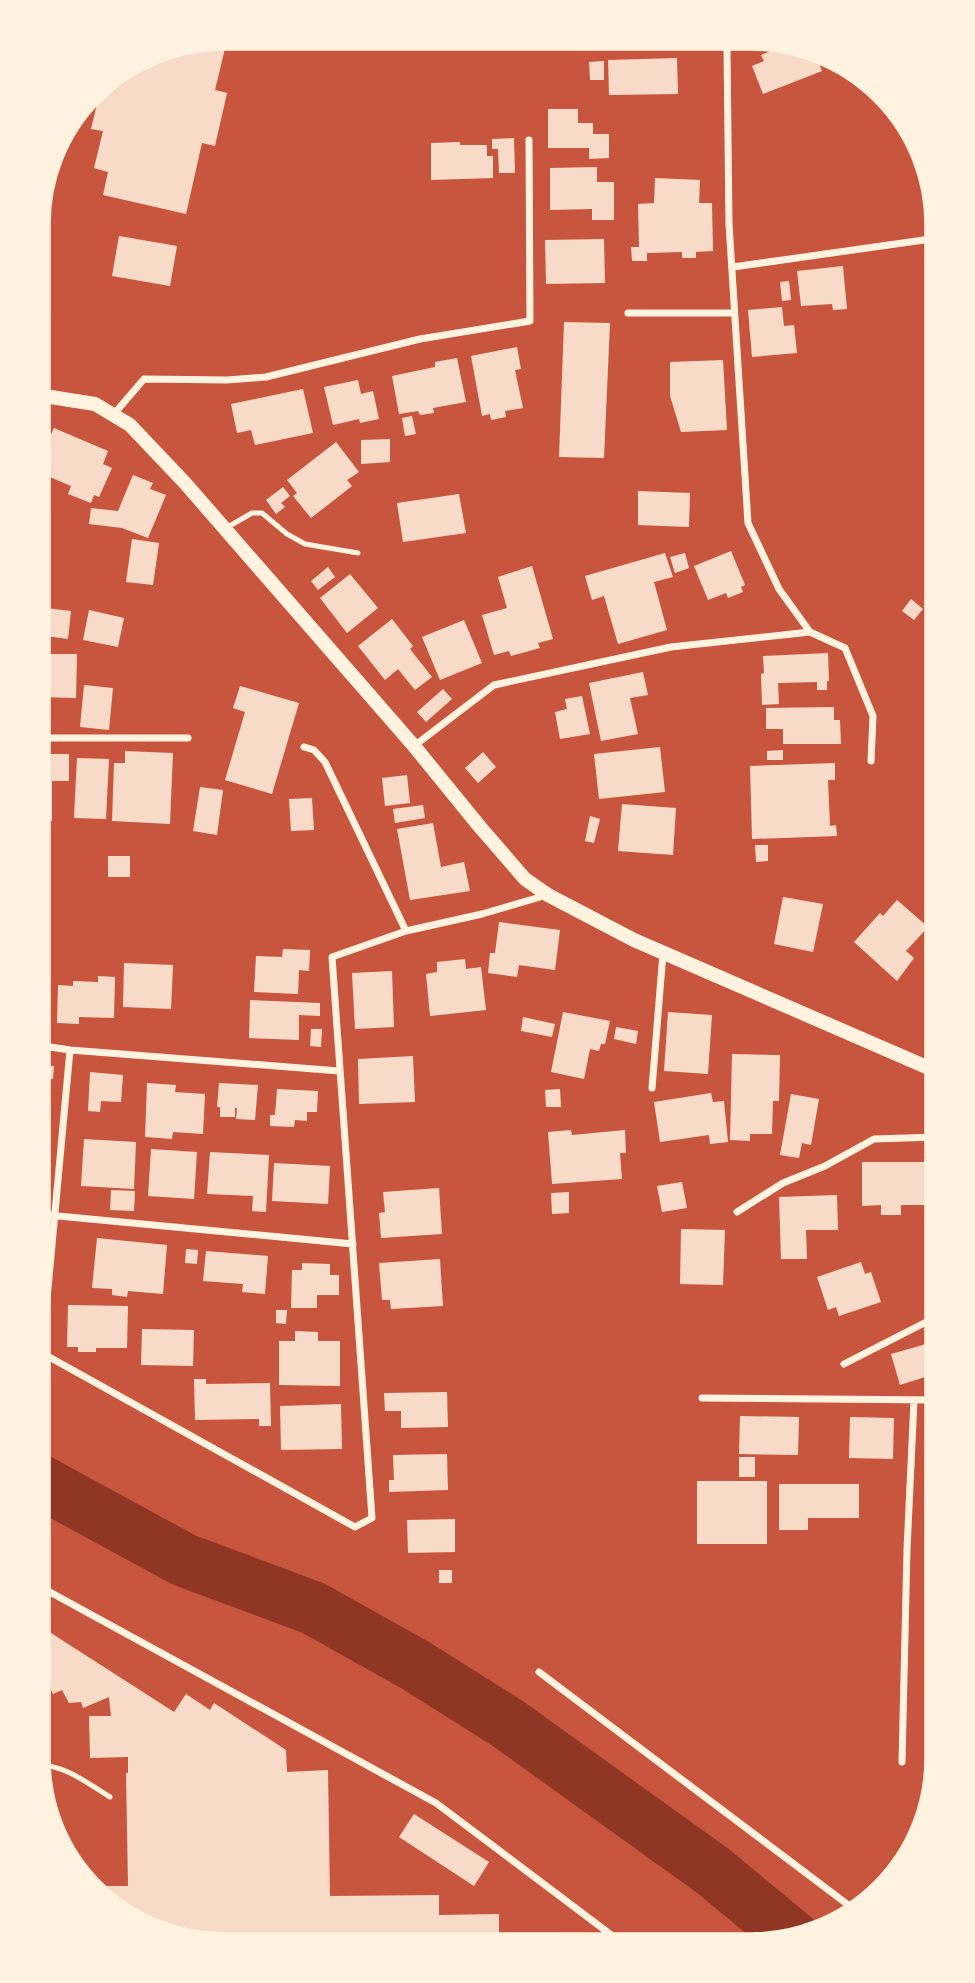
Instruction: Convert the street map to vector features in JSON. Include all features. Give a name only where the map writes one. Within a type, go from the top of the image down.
[{"type":"main road","points":[[49,397],[95,404],[130,425],[225,529],[526,879],[548,895],[663,953],[926,1067]]},
{"type":"street","points":[[726,49],[729,223],[747,523],[779,589],[810,632],[845,648],[873,716],[871,761]]},
{"type":"street","points":[[114,414],[144,379],[227,380],[266,377],[420,339],[530,321],[530,140]]},
{"type":"street","points":[[733,268],[926,240]]},
{"type":"street","points":[[628,313],[733,313]]},
{"type":"street","points":[[414,746],[495,685],[671,647],[810,632]]},
{"type":"street","points":[[49,738],[188,738]]},
{"type":"street","points":[[304,747],[314,750],[325,762],[406,931]]},
{"type":"street","points":[[49,1357],[355,1527],[372,1518],[332,957],[406,931],[482,914],[548,895]]},
{"type":"street","points":[[652,1088],[663,953]]},
{"type":"street","points":[[49,1047],[339,1072]]},
{"type":"street","points":[[49,1284],[70,1050]]},
{"type":"street","points":[[737,1212],[783,1183],[825,1166],[874,1139],[926,1137]]},
{"type":"street","points":[[49,1215],[353,1244]]},
{"type":"street","points":[[844,1364],[926,1322]]},
{"type":"street","points":[[702,1398],[926,1400]]},
{"type":"street","points":[[902,1762],[914,1400]]},
{"type":"street","points":[[49,1592],[436,1803],[610,1934]]},
{"type":"street","points":[[539,1672],[848,1904]]},
{"type":"lane","points":[[225,529],[251,513],[262,513],[286,534],[305,544],[358,553]]},
{"type":"lane","points":[[49,1765],[68,1772],[110,1797]]},
{"type":"building","points":[[225,49],[215,90],[227,93],[215,146],[202,143],[186,214],[103,195],[108,172],[94,168],[103,131],[91,129],[100,100],[147,67],[190,52]]},
{"type":"building","points":[[772,50],[785,52],[819,63],[822,71],[763,94],[752,66],[764,61],[761,55]]},
{"type":"building","points":[[677,58],[678,94],[609,95],[608,60]]},
{"type":"building","points":[[604,61],[604,80],[590,80],[589,62]]},
{"type":"building","points":[[548,109],[578,109],[578,123],[593,123],[593,134],[609,134],[609,158],[589,159],[589,148],[548,148]]},
{"type":"building","points":[[514,138],[515,173],[499,173],[498,149],[492,149],[492,139]]},
{"type":"building","points":[[460,142],[460,145],[487,145],[487,156],[493,156],[493,178],[431,180],[431,143]]},
{"type":"building","points":[[597,167],[597,182],[614,182],[614,220],[592,220],[592,209],[550,210],[550,168]]},
{"type":"building","points":[[655,178],[700,180],[699,203],[712,203],[713,251],[696,252],[696,258],[682,258],[682,252],[647,253],[647,261],[632,261],[631,247],[639,247],[638,204],[654,203]]},
{"type":"building","points":[[119,236],[177,246],[170,286],[112,276]]},
{"type":"building","points":[[604,239],[605,283],[546,284],[545,240]]},
{"type":"building","points":[[843,266],[847,309],[833,310],[832,304],[801,306],[797,271]]},
{"type":"building","points":[[789,281],[791,300],[782,301],[780,282]]},
{"type":"building","points":[[782,307],[784,326],[794,325],[797,353],[752,357],[748,310]]},
{"type":"building","points":[[564,322],[610,323],[604,458],[559,457]]},
{"type":"building","points":[[517,347],[521,369],[515,370],[523,408],[505,411],[506,417],[491,420],[490,414],[482,416],[471,356]]},
{"type":"building","points":[[457,358],[466,402],[433,408],[434,413],[420,415],[418,411],[399,414],[392,376],[435,367],[435,362]]},
{"type":"building","points":[[723,360],[727,430],[681,432],[670,396],[670,362]]},
{"type":"building","points":[[358,380],[361,394],[373,391],[379,419],[360,423],[359,419],[333,425],[324,387]]},
{"type":"building","points":[[303,389],[313,433],[255,445],[251,430],[237,433],[231,404]]},
{"type":"building","points":[[412,416],[416,434],[405,436],[402,418]]},
{"type":"building","points":[[54,428],[108,451],[103,464],[112,468],[99,497],[94,495],[91,503],[68,494],[71,486],[49,477],[49,433]]},
{"type":"building","points":[[390,439],[390,462],[361,464],[361,440]]},
{"type":"building","points":[[336,442],[359,472],[347,480],[352,486],[311,518],[293,496],[297,493],[287,480]]},
{"type":"building","points":[[133,475],[153,483],[150,489],[166,495],[148,538],[122,528],[89,524],[91,508],[118,511]]},
{"type":"building","points":[[283,487],[290,496],[281,503],[285,507],[276,514],[266,500]]},
{"type":"building","points":[[638,491],[690,493],[689,527],[638,525]]},
{"type":"building","points":[[459,494],[466,533],[403,542],[397,503]]},
{"type":"building","points":[[132,539],[159,543],[153,585],[126,582]]},
{"type":"building","points":[[731,551],[745,585],[741,587],[743,592],[728,598],[726,593],[708,600],[694,566]]},
{"type":"building","points":[[665,553],[673,577],[654,582],[667,630],[618,644],[604,596],[592,600],[585,576]]},
{"type":"building","points":[[685,553],[689,568],[675,573],[670,557]]},
{"type":"building","points":[[532,566],[553,639],[538,643],[540,648],[511,656],[509,651],[494,655],[482,615],[507,608],[498,577]]},
{"type":"building","points":[[328,567],[335,577],[318,590],[311,581]]},
{"type":"building","points":[[350,574],[378,608],[347,633],[320,598]]},
{"type":"building","points":[[911,599],[923,609],[914,620],[902,611]]},
{"type":"building","points":[[49,608],[71,611],[68,639],[49,636]]},
{"type":"building","points":[[89,610],[124,618],[118,647],[83,640]]},
{"type":"building","points":[[392,619],[413,646],[410,649],[432,677],[415,690],[398,669],[385,680],[358,646]]},
{"type":"building","points":[[464,620],[482,663],[440,680],[422,637]]},
{"type":"building","points":[[828,653],[827,690],[817,690],[817,682],[778,683],[779,704],[762,705],[763,656]]},
{"type":"building","points":[[49,654],[77,654],[76,698],[49,697]]},
{"type":"building","points":[[643,672],[648,695],[630,698],[638,734],[601,741],[589,683]]},
{"type":"building","points":[[84,685],[113,688],[109,730],[80,727]]},
{"type":"building","points":[[240,686],[299,703],[272,794],[225,780],[245,712],[233,708]]},
{"type":"building","points":[[443,689],[452,699],[426,722],[417,712]]},
{"type":"building","points":[[582,696],[590,734],[560,739],[555,712],[567,709],[565,699]]},
{"type":"building","points":[[834,707],[834,720],[840,720],[841,744],[783,744],[783,729],[766,729],[766,708]]},
{"type":"building","points":[[660,747],[665,792],[599,799],[594,754]]},
{"type":"building","points":[[783,750],[783,760],[767,760],[767,751]]},
{"type":"building","points":[[125,751],[173,753],[170,824],[112,821],[114,763],[125,763]]},
{"type":"building","points":[[483,752],[496,767],[478,783],[465,768]]},
{"type":"building","points":[[49,754],[69,754],[69,781],[52,781],[52,821],[49,821]]},
{"type":"building","points":[[77,758],[109,759],[106,819],[74,818]]},
{"type":"building","points":[[835,763],[835,780],[828,780],[830,826],[836,825],[837,836],[752,839],[750,766]]},
{"type":"building","points":[[407,775],[410,803],[385,806],[382,778]]},
{"type":"building","points":[[200,787],[223,790],[217,835],[193,831]]},
{"type":"building","points":[[312,798],[314,830],[291,831],[289,799]]},
{"type":"building","points":[[622,804],[676,808],[673,855],[618,851]]},
{"type":"building","points":[[423,805],[425,818],[395,823],[393,809]]},
{"type":"building","points":[[590,816],[600,819],[594,843],[585,841]]},
{"type":"building","points":[[433,823],[441,867],[464,862],[470,891],[410,900],[397,829]]},
{"type":"building","points":[[755,845],[768,845],[768,861],[756,862]]},
{"type":"building","points":[[108,856],[130,856],[130,877],[108,877]]},
{"type":"building","points":[[783,897],[823,904],[813,952],[774,944]]},
{"type":"building","points":[[897,900],[926,925],[926,929],[906,951],[914,958],[897,981],[854,942],[880,913],[883,916]]},
{"type":"building","points":[[499,922],[560,930],[555,970],[519,965],[517,977],[488,973],[490,953],[495,953]]},
{"type":"building","points":[[283,949],[310,950],[309,971],[299,970],[298,994],[254,992],[256,956],[282,957]]},
{"type":"building","points":[[465,959],[466,969],[481,967],[486,1010],[430,1016],[426,974],[437,972],[437,962]]},
{"type":"building","points":[[124,963],[173,965],[171,1009],[123,1007]]},
{"type":"building","points":[[392,971],[394,1027],[355,1029],[352,973]]},
{"type":"building","points":[[98,976],[115,977],[114,1018],[79,1017],[79,1024],[57,1023],[58,985],[73,986],[73,981],[98,982]]},
{"type":"building","points":[[250,1000],[320,1003],[320,1016],[299,1015],[299,1040],[249,1038]]},
{"type":"building","points":[[563,1012],[610,1021],[605,1044],[601,1044],[599,1051],[590,1049],[584,1079],[551,1072]]},
{"type":"building","points":[[668,1012],[712,1015],[708,1074],[664,1071]]},
{"type":"building","points":[[523,1017],[555,1024],[552,1037],[521,1031]]},
{"type":"building","points":[[616,1027],[638,1031],[636,1044],[614,1039]]},
{"type":"building","points":[[311,1029],[322,1029],[321,1047],[310,1046]]},
{"type":"building","points":[[732,1054],[780,1055],[779,1101],[773,1101],[772,1134],[750,1134],[750,1141],[730,1140]]},
{"type":"building","points":[[413,1056],[415,1102],[359,1104],[358,1059]]},
{"type":"building","points":[[49,1066],[54,1066],[53,1079],[49,1079]]},
{"type":"building","points":[[90,1072],[123,1075],[121,1102],[101,1101],[100,1112],[88,1111]]},
{"type":"building","points":[[147,1083],[176,1085],[175,1092],[205,1094],[203,1134],[173,1132],[172,1139],[145,1137]]},
{"type":"building","points":[[219,1083],[258,1085],[255,1120],[236,1119],[237,1108],[235,1117],[220,1117],[220,1107],[217,1107]]},
{"type":"building","points":[[277,1089],[318,1091],[317,1112],[307,1112],[307,1121],[295,1120],[294,1127],[270,1126],[270,1115],[275,1115]]},
{"type":"building","points":[[560,1089],[561,1107],[546,1107],[545,1090]]},
{"type":"building","points":[[711,1093],[713,1102],[724,1101],[728,1142],[710,1144],[709,1135],[660,1142],[654,1102]]},
{"type":"building","points":[[791,1094],[819,1099],[811,1145],[802,1143],[799,1158],[780,1155]]},
{"type":"building","points":[[571,1130],[572,1135],[625,1130],[626,1153],[620,1153],[622,1179],[552,1184],[548,1132]]},
{"type":"building","points":[[84,1139],[136,1142],[134,1189],[81,1186]]},
{"type":"building","points":[[151,1149],[197,1152],[194,1199],[148,1196]]},
{"type":"building","points":[[210,1152],[269,1155],[266,1212],[252,1211],[253,1196],[207,1194]]},
{"type":"building","points":[[862,1162],[926,1162],[926,1205],[901,1205],[901,1215],[881,1215],[881,1205],[862,1206]]},
{"type":"building","points":[[274,1163],[330,1166],[328,1204],[272,1201]]},
{"type":"building","points":[[682,1182],[687,1208],[662,1212],[657,1186]]},
{"type":"building","points":[[439,1188],[442,1234],[381,1238],[379,1213],[385,1212],[383,1192]]},
{"type":"building","points":[[111,1190],[135,1191],[134,1211],[110,1210]]},
{"type":"building","points":[[569,1192],[569,1213],[552,1214],[551,1193]]},
{"type":"building","points":[[837,1195],[838,1230],[806,1230],[807,1259],[781,1259],[779,1197]]},
{"type":"building","points":[[681,1229],[725,1230],[723,1285],[680,1284]]},
{"type":"building","points":[[97,1238],[167,1245],[163,1294],[128,1291],[127,1297],[112,1295],[112,1289],[92,1288]]},
{"type":"building","points":[[186,1249],[198,1250],[197,1264],[185,1263]]},
{"type":"building","points":[[206,1251],[268,1256],[265,1294],[242,1292],[243,1284],[203,1281]]},
{"type":"building","points":[[440,1259],[443,1306],[391,1309],[390,1300],[382,1300],[379,1263]]},
{"type":"building","points":[[861,1262],[865,1274],[871,1272],[881,1302],[839,1316],[836,1307],[828,1310],[817,1277]]},
{"type":"building","points":[[302,1263],[330,1264],[330,1275],[339,1275],[339,1295],[317,1295],[317,1308],[291,1308],[292,1270],[302,1270]]},
{"type":"building","points":[[68,1305],[128,1306],[127,1348],[96,1348],[96,1352],[78,1352],[78,1347],[67,1347]]},
{"type":"building","points":[[276,1310],[287,1310],[286,1324],[276,1323]]},
{"type":"building","points":[[142,1329],[194,1330],[193,1366],[141,1365]]},
{"type":"building","points":[[295,1331],[318,1332],[318,1341],[340,1341],[340,1386],[279,1385],[279,1341],[295,1341]]},
{"type":"building","points":[[926,1344],[926,1377],[900,1385],[891,1354]]},
{"type":"building","points":[[194,1379],[206,1379],[206,1384],[270,1383],[271,1426],[259,1426],[259,1419],[195,1420]]},
{"type":"building","points":[[447,1392],[448,1427],[401,1428],[401,1411],[385,1411],[384,1393]]},
{"type":"building","points":[[341,1404],[342,1449],[281,1450],[280,1406]]},
{"type":"building","points":[[740,1416],[799,1417],[798,1455],[739,1454]]},
{"type":"building","points":[[850,1417],[894,1418],[893,1459],[849,1458]]},
{"type":"building","points":[[447,1454],[448,1490],[389,1492],[389,1480],[394,1480],[393,1455]]},
{"type":"building","points":[[739,1457],[755,1457],[755,1477],[739,1477]]},
{"type":"building","points":[[697,1481],[767,1481],[767,1544],[697,1544]]},
{"type":"building","points":[[779,1484],[859,1484],[859,1518],[808,1518],[808,1530],[779,1530]]},
{"type":"building","points":[[455,1519],[455,1552],[408,1553],[407,1520]]},
{"type":"building","points":[[439,1570],[452,1570],[452,1583],[439,1583]]},
{"type":"building","points":[[49,1632],[174,1712],[186,1694],[210,1710],[214,1703],[286,1750],[287,1772],[328,1770],[330,1896],[439,1895],[439,1915],[499,1914],[499,1934],[224,1934],[179,1928],[137,1911],[104,1886],[128,1886],[128,1757],[90,1758],[89,1716],[111,1716],[109,1697],[83,1708],[81,1702],[69,1703],[62,1690],[53,1694],[49,1686]]},
{"type":"building","points":[[414,1814],[489,1862],[474,1886],[399,1837]]},
{"type":"waterway","points":[[49,1487],[184,1560],[313,1608],[415,1665],[507,1723],[713,1871],[784,1930]]}]
